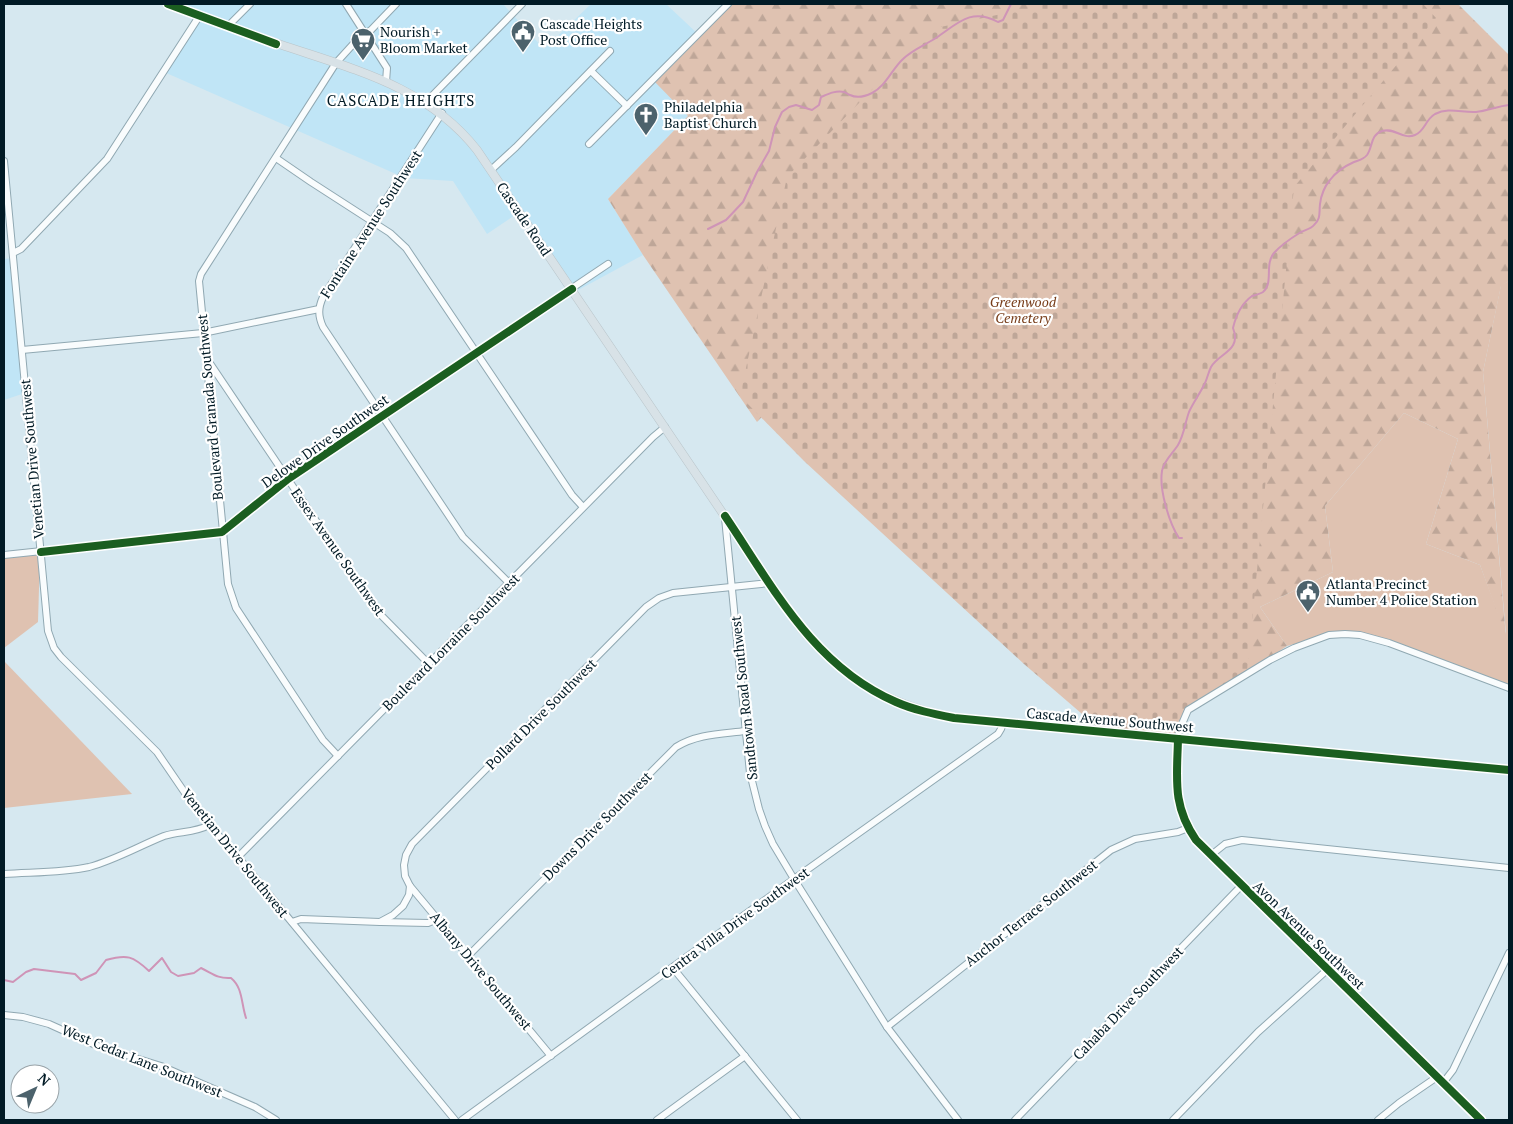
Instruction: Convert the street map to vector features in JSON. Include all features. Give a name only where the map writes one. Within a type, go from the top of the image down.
[{"type":"main road","name":"Cascade Road","points":[[170,4],[386,82],[426,102],[442,113],[467,137],[491,170],[764,574]]},
{"type":"main road","name":"Cascade Avenue Southwest","points":[[764,574],[799,626],[816,646],[840,668],[867,687],[896,702],[927,712],[954,718],[1509,770]]},
{"type":"street","points":[[228,26],[250,4]]},
{"type":"street","points":[[346,4],[387,68],[386,82]]},
{"type":"street","name":"Boulevard Granada Southwest","points":[[338,756],[323,740],[236,608],[228,584],[199,287],[201,274],[336,63],[356,41],[366,34],[396,4]]},
{"type":"street","points":[[426,102],[522,4]]},
{"type":"street","points":[[589,144],[728,4]]},
{"type":"street","points":[[12,253],[21,249],[107,159],[200,15]]},
{"type":"street","points":[[491,170],[610,51]]},
{"type":"street","points":[[591,71],[627,106]]},
{"type":"street","name":"Fontaine Avenue Southwest","points":[[22,350],[203,333],[319,310],[323,297],[442,113]]},
{"type":"street","points":[[276,158],[390,233],[406,248],[572,495],[584,507]]},
{"type":"street","name":"Venetian Drive Southwest","points":[[4,161],[48,631],[54,648],[157,752],[209,825],[238,857],[455,1120]]},
{"type":"street","name":"Delowe Drive Southwest","points":[[222,532],[288,480],[608,264]]},
{"type":"street","points":[[319,310],[323,327],[463,537],[509,583]]},
{"type":"street","name":"Essex Avenue Southwest","points":[[206,357],[376,610],[429,664]]},
{"type":"street","name":"Boulevard Lorraine Southwest","points":[[238,857],[653,436],[665,427]]},
{"type":"street","name":"Sandtown Road Southwest","points":[[725,516],[745,732],[750,773],[759,809],[773,844],[887,1027],[958,1120]]},
{"type":"street","points":[[4,555],[222,532]]},
{"type":"street","name":"Pollard Drive Southwest","points":[[410,886],[405,876],[404,865],[406,854],[412,844],[646,607],[659,598],[673,593],[770,583]]},
{"type":"street","name":"Avon Avenue Southwest","points":[[1481,1120],[1210,856],[1196,840],[1181,812],[1177,794],[1178,739],[1179,731],[1188,710],[1270,660],[1294,648],[1329,635],[1360,635],[1389,643],[1509,688]]},
{"type":"street","name":"Centra Villa Drive Southwest","points":[[462,1120],[794,879],[998,734],[1003,722]]},
{"type":"street","name":"Downs Drive Southwest","points":[[468,956],[676,747],[698,736],[745,732]]},
{"type":"street","points":[[4,874],[89,867],[108,861],[165,836],[201,830],[209,825]]},
{"type":"street","name":"Anchor Terrace Southwest","points":[[887,1027],[1111,850],[1136,838],[1178,832],[1188,828]]},
{"type":"street","points":[[1210,856],[1224,844],[1242,840],[1509,868]]},
{"type":"street","points":[[380,922],[393,915],[403,906],[409,895],[410,886]]},
{"type":"street","name":"Albany Drive Southwest","points":[[410,886],[551,1056]]},
{"type":"street","name":"Cahaba Drive Southwest","points":[[1014,1120],[1242,886]]},
{"type":"street","points":[[292,922],[302,919],[428,923],[438,920]]},
{"type":"street","points":[[1443,1083],[1453,1070],[1509,953]]},
{"type":"street","points":[[673,968],[797,1120]]},
{"type":"street","points":[[1173,1120],[1258,1032],[1328,970]]},
{"type":"street","name":"West Cedar Lane Southwest","points":[[4,1015],[23,1017],[49,1024],[100,1047],[161,1066],[255,1107],[276,1120]]},
{"type":"street","points":[[657,1120],[745,1056]]},
{"type":"street","points":[[1378,1120],[1437,1077]]},
{"type":"shaded area","points":[[169,4],[503,4],[544,49],[591,4],[666,4],[699,35],[688,116],[608,199],[643,255],[569,295],[518,213],[487,234],[453,181],[405,178],[164,72],[200,12]]},
{"type":"shaded area","points":[[14,258],[28,392],[4,400],[4,259]]},
{"type":"green space","points":[[729,4],[1458,4],[1508,54],[1509,62],[1509,281],[1501,286],[1483,372],[1506,637],[1480,565],[1426,544],[1458,439],[1404,413],[1325,506],[1333,572],[1260,607],[1287,646],[1228,682],[911,261],[757,422],[643,255],[608,199],[688,116],[654,81]]},
{"type":"green space","name":"Greenwood Cemetery","points":[[1048,4],[1423,4],[1436,18],[1294,187],[1247,674],[1188,710],[1178,739],[1103,732],[1024,664],[804,461],[740,396],[787,177],[931,29]]},
{"type":"green space","points":[[1509,281],[1509,688],[1368,638],[1327,635],[1287,646],[1260,607],[1333,572],[1325,506],[1404,413],[1458,439],[1426,544],[1480,565],[1506,634],[1483,372],[1501,285]]},
{"type":"green space","points":[[40,555],[38,622],[4,648],[4,557]]},
{"type":"green space","points":[[4,661],[132,794],[4,808]]},
{"type":"waterway","points":[[708,229],[726,220],[743,202],[769,151],[775,127],[782,112],[796,105],[812,110],[819,105],[821,97],[835,92],[844,92],[856,97],[870,94],[877,90],[899,63],[914,50],[965,19],[980,16],[998,22],[1003,20],[1011,4]]},
{"type":"waterway","points":[[1182,538],[1179,538],[1175,532],[1166,506],[1161,478],[1163,468],[1180,441],[1189,412],[1205,383],[1211,367],[1232,347],[1235,336],[1233,328],[1240,310],[1248,299],[1263,292],[1266,288],[1271,258],[1274,253],[1291,239],[1311,228],[1316,223],[1319,216],[1321,198],[1328,182],[1335,174],[1365,157],[1369,152],[1375,135],[1378,133],[1387,130],[1406,136],[1415,135],[1421,131],[1432,116],[1440,112],[1476,112],[1509,105]]},
{"type":"waterway","points":[[4,980],[13,982],[26,972],[34,969],[75,974],[81,980],[96,973],[106,960],[119,957],[134,959],[149,971],[162,958],[171,972],[178,976],[194,973],[201,968],[218,977],[231,978],[240,991],[246,1018]]},
{"type":"cycle path","points":[[168,4],[276,44]]},
{"type":"cycle path","points":[[41,552],[222,532],[288,479],[572,289]]},
{"type":"cycle path","points":[[725,516],[778,597],[818,646],[841,668],[867,687],[910,707],[954,718],[1509,770]]},
{"type":"cycle path","points":[[1178,739],[1177,779],[1179,803],[1188,827],[1196,840],[1481,1120]]},
{"type":"place","name":"Cascade Heights Post Office","points":[[523,53]]},
{"type":"place","name":"Nourish + Bloom Market","points":[[363,61]]},
{"type":"place","name":"Philadelphia Baptist Church","points":[[646,136]]},
{"type":"place","name":"Atlanta Precinct Number 4 Police Station","points":[[1308,613]]},
{"type":"district","name":"CASCADE HEIGHTS","points":[[401,101]]}]
